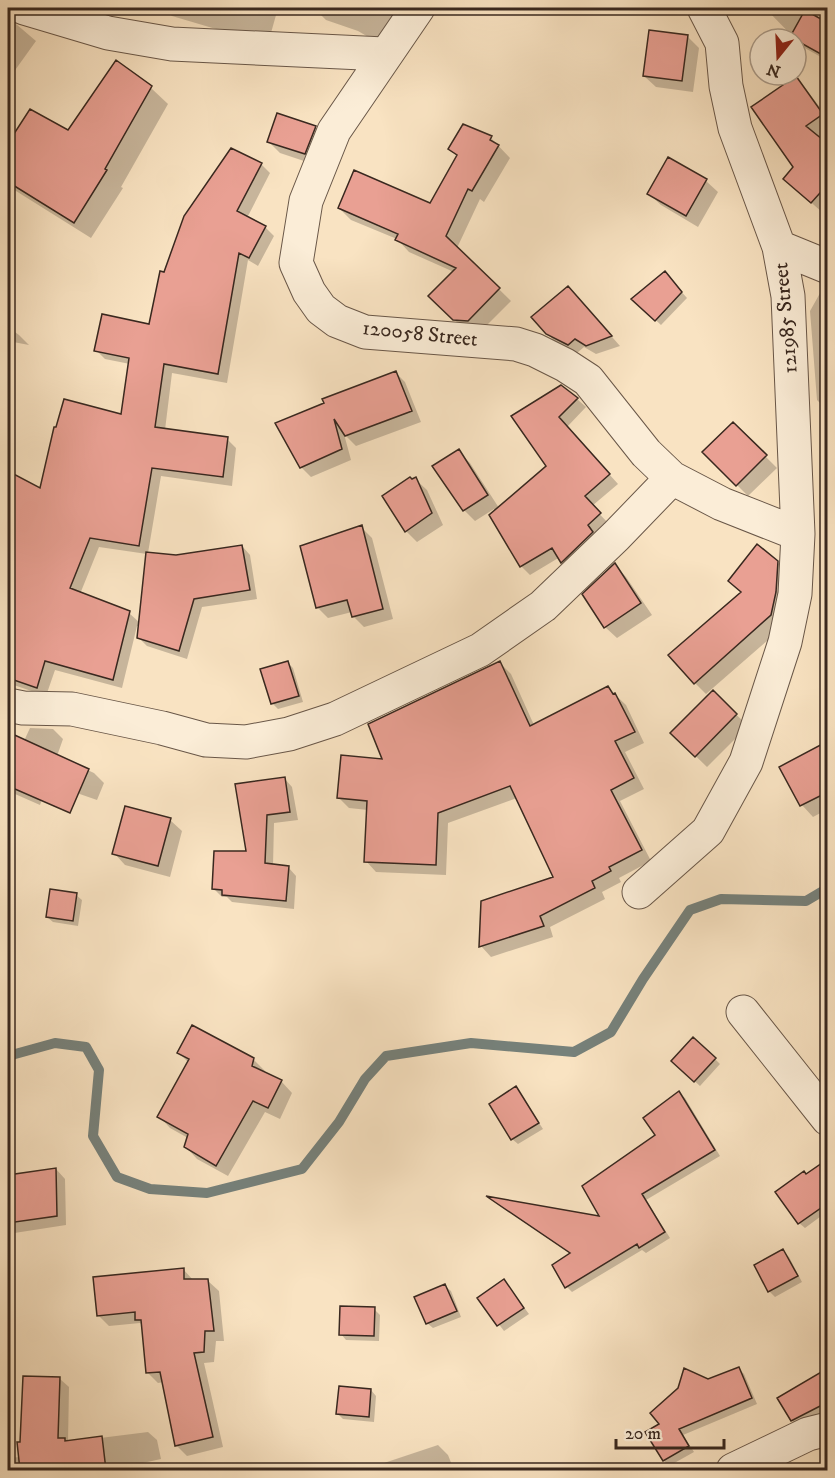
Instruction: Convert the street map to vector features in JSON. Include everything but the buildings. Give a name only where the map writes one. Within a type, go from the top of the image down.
[{"type":"street","points":[[24,8],[108,33],[172,44],[384,54]]},
{"type":"street","name":"120058 Street","points":[[418,8],[384,54],[334,131],[306,201],[296,263],[309,292],[321,309],[337,321],[365,332],[516,344],[535,350],[588,380],[646,453],[672,478],[722,504],[798,534]]},
{"type":"street","name":"121985 Street","points":[[639,892],[708,831],[746,762],[785,642],[795,594],[798,534],[788,296],[778,247],[735,128],[726,86],[722,44],[704,8]]},
{"type":"street","points":[[778,247],[828,267]]},
{"type":"street","points":[[8,705],[22,708],[72,709],[206,740],[246,742],[289,734],[335,719],[480,650],[543,606],[672,478]]},
{"type":"street","points":[[743,1012],[828,1119]]},
{"type":"street","points":[[733,1470],[808,1434],[828,1429]]},
{"type":"waterway","points":[[8,1056],[55,1043],[86,1047],[99,1070],[93,1136],[117,1177],[150,1189],[207,1193],[302,1169],[339,1122],[365,1079],[386,1056],[471,1043],[574,1052],[611,1032],[643,979],[690,910],[721,899],[806,901],[828,888]]}]
